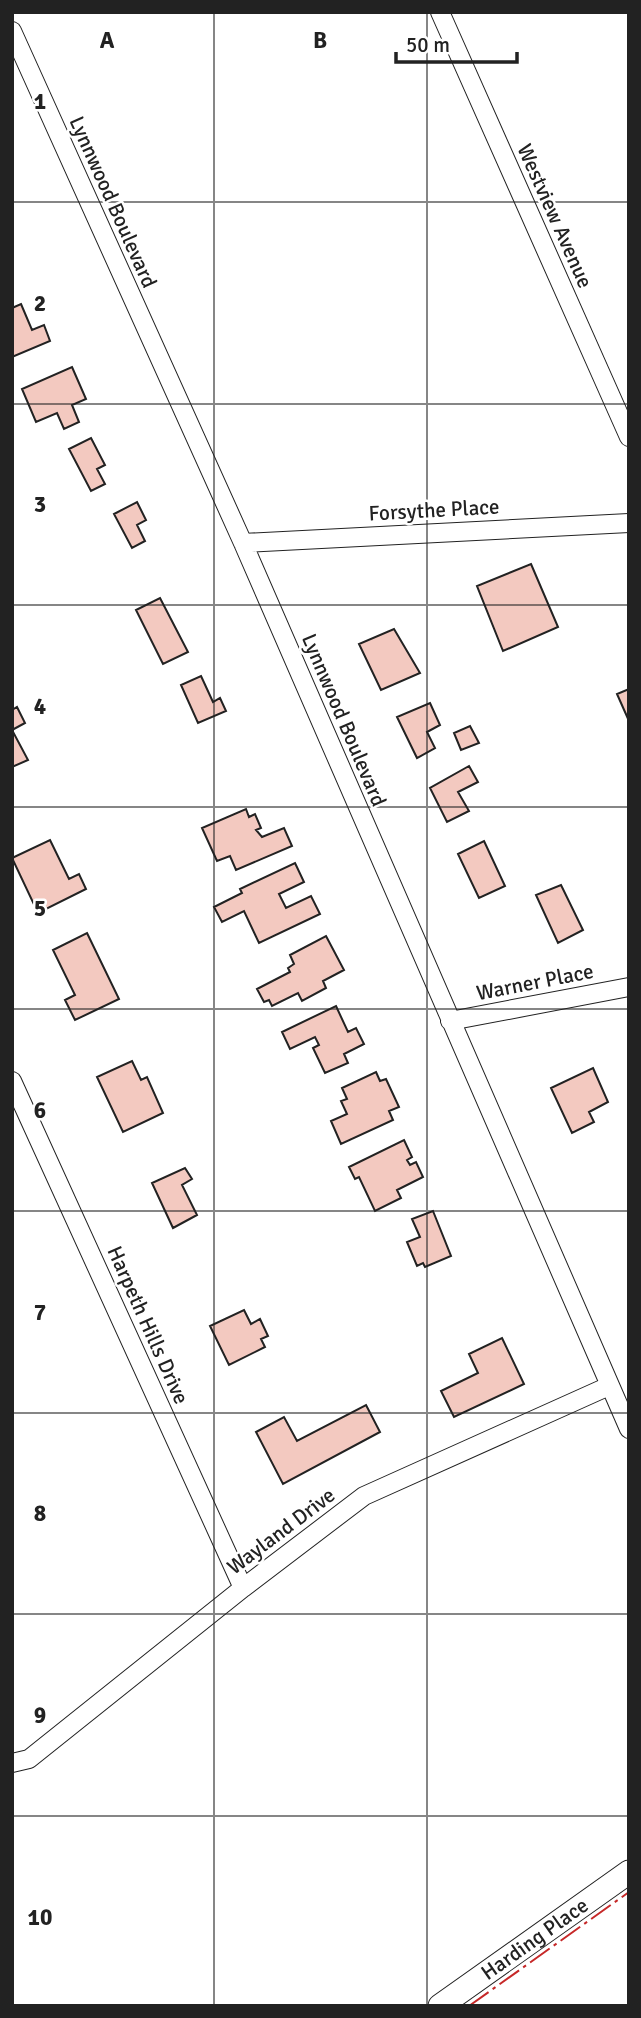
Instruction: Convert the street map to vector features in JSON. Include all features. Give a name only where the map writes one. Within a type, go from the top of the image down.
[{"type":"main road","name":"Harding Place","points":[[440,2006],[629,1872]]},
{"type":"street","name":"Westview Avenue","points":[[440,12],[629,437]]},
{"type":"street","name":"Lynnwood Boulevard","points":[[12,32],[243,543],[629,1429]]},
{"type":"street","name":"Forsythe Place","points":[[243,543],[629,523]]},
{"type":"street","name":"Warner Place","points":[[450,1021],[629,987]]},
{"type":"street","name":"Harpeth Hills Drive","points":[[12,1081],[243,1588]]},
{"type":"street","name":"Wayland Drive","points":[[12,1763],[29,1759],[243,1588],[364,1496],[610,1386]]},
{"type":"building","points":[[21,304],[32,330],[44,325],[50,341],[12,357],[12,308]]},
{"type":"building","points":[[72,367],[86,399],[72,405],[79,422],[64,429],[57,413],[36,422],[22,389]]},
{"type":"building","points":[[91,438],[105,465],[97,469],[105,484],[91,491],[69,449]]},
{"type":"building","points":[[137,502],[146,520],[137,525],[145,541],[132,548],[114,514]]},
{"type":"building","points":[[531,564],[558,627],[503,651],[477,586]]},
{"type":"building","points":[[160,598],[188,652],[163,664],[136,610]]},
{"type":"building","points":[[394,629],[420,673],[381,690],[359,644]]},
{"type":"building","points":[[201,676],[213,702],[220,698],[226,711],[198,723],[181,685]]},
{"type":"building","points":[[629,689],[629,721],[617,694]]},
{"type":"building","points":[[430,703],[440,725],[427,732],[435,748],[417,758],[397,717]]},
{"type":"building","points":[[17,707],[25,723],[12,730],[12,710]]},
{"type":"building","points":[[470,726],[479,743],[461,750],[454,733]]},
{"type":"building","points":[[12,730],[28,760],[12,767]]},
{"type":"building","points":[[469,766],[478,782],[458,792],[469,811],[447,822],[430,788]]},
{"type":"building","points":[[246,809],[249,817],[255,814],[261,828],[256,830],[262,837],[284,828],[292,846],[236,870],[230,856],[217,861],[202,828]]},
{"type":"building","points":[[50,840],[69,879],[79,874],[86,889],[38,913],[12,858]]},
{"type":"building","points":[[484,841],[505,886],[479,898],[458,854]]},
{"type":"building","points":[[295,863],[304,882],[279,894],[286,908],[311,896],[320,914],[259,943],[244,911],[222,922],[214,907],[242,893],[240,889]]},
{"type":"building","points":[[561,885],[583,930],[558,943],[536,895]]},
{"type":"building","points":[[87,933],[119,999],[75,1020],[65,1000],[75,995],[53,950]]},
{"type":"building","points":[[326,936],[344,970],[323,981],[326,988],[302,1001],[298,993],[272,1006],[269,1000],[264,1002],[257,989],[290,972],[288,968],[294,964],[290,955]]},
{"type":"building","points":[[336,1006],[348,1032],[356,1028],[364,1044],[344,1054],[348,1063],[325,1073],[313,1048],[319,1045],[315,1037],[290,1049],[282,1032]]},
{"type":"building","points":[[132,1061],[141,1080],[147,1077],[163,1113],[123,1132],[97,1077]]},
{"type":"building","points":[[593,1068],[608,1102],[589,1112],[594,1122],[572,1133],[551,1088]]},
{"type":"building","points":[[376,1072],[380,1081],[386,1079],[399,1107],[389,1111],[393,1120],[341,1144],[331,1121],[347,1114],[341,1101],[347,1099],[342,1088]]},
{"type":"building","points":[[404,1140],[412,1157],[407,1160],[410,1165],[416,1162],[423,1177],[397,1190],[401,1198],[375,1211],[359,1177],[355,1179],[349,1167]]},
{"type":"building","points":[[185,1168],[192,1179],[182,1185],[197,1215],[173,1228],[152,1183]]},
{"type":"building","points":[[433,1211],[451,1256],[425,1267],[423,1263],[417,1266],[407,1242],[420,1237],[412,1219]]},
{"type":"building","points":[[244,1310],[251,1324],[260,1319],[268,1336],[261,1339],[265,1347],[229,1365],[210,1326]]},
{"type":"building","points":[[502,1338],[524,1384],[454,1417],[441,1391],[478,1373],[469,1354]]},
{"type":"building","points":[[366,1405],[380,1432],[283,1484],[256,1432],[284,1417],[297,1441]]},
{"type":"power","points":[[469,2006],[629,1892]]}]
